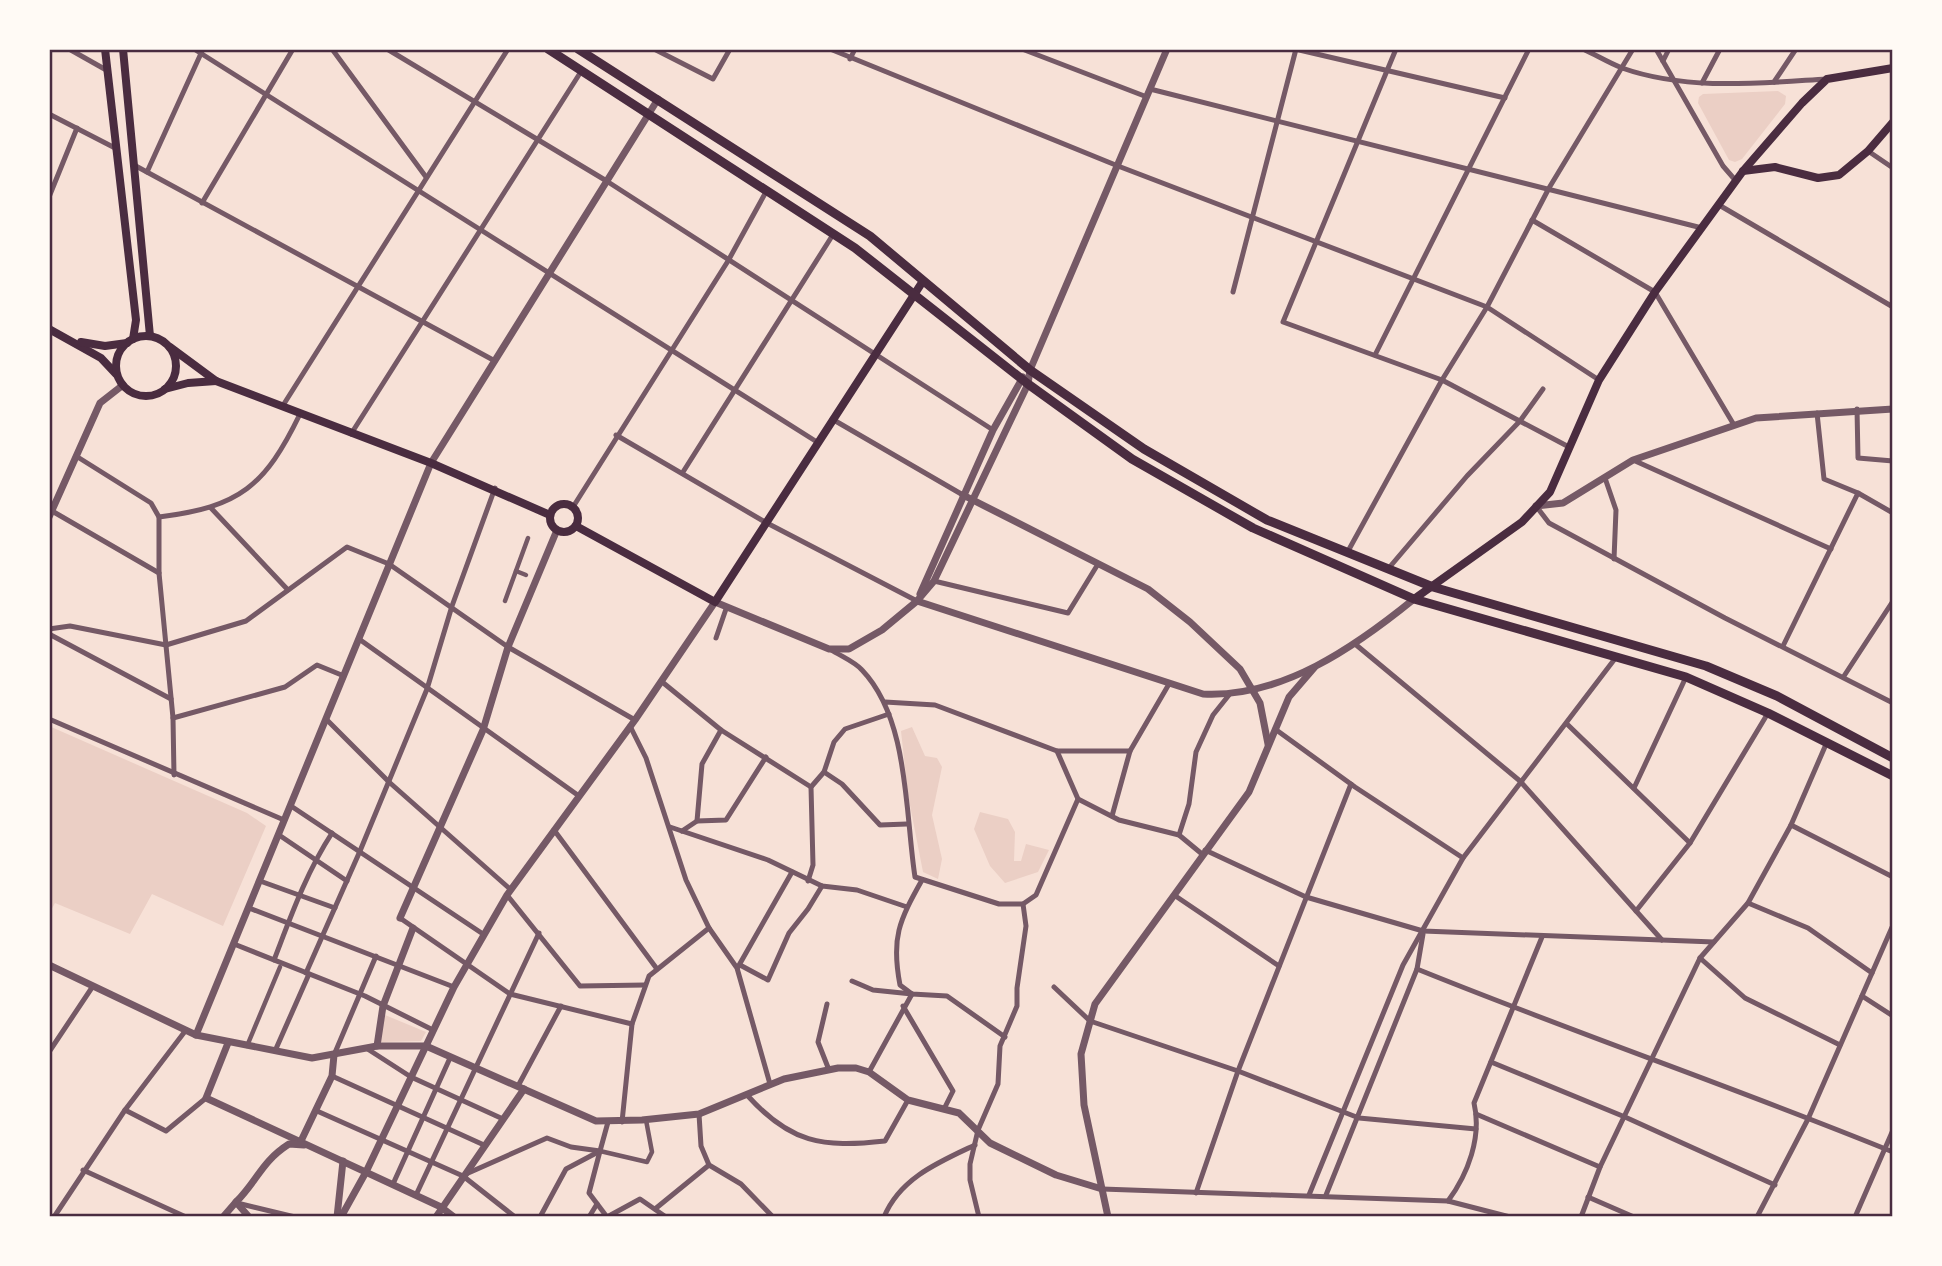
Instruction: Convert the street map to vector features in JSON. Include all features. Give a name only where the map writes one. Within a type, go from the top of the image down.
[{"type":"main road","points":[[105,49],[136,320],[130,341],[118,358],[121,380]]},
{"type":"main road","points":[[123,49],[149,336]]},
{"type":"main road","points":[[548,49],[768,188],[834,233],[1025,381],[1132,458],[1253,528],[1414,599],[1686,677],[1768,713],[1893,776]]},
{"type":"main road","points":[[578,49],[870,236],[1030,370],[1155,456],[1267,520],[1433,587],[1706,666],[1777,696],[1893,758]]},
{"type":"main road","points":[[1414,599],[1522,522],[1550,492],[1599,380],[1655,292],[1743,171],[1802,103],[1827,79],[1893,68]]},
{"type":"main road","points":[[1743,171],[1775,167],[1818,178],[1839,175],[1868,151],[1893,122]]},
{"type":"main road","points":[[576,526],[715,602],[923,281]]},
{"type":"main road","points":[[49,329],[102,358],[138,395],[148,396],[188,383],[216,381]]},
{"type":"main road","points":[[75,341],[105,346],[149,336],[170,347],[216,381],[495,488],[550,515]]},
{"type":"main road","points":[[165,389],[175,374],[174,355],[170,347]]},
{"type":"main road","points":[[550,515],[561,504],[573,507],[578,514],[576,526]]},
{"type":"main road","points":[[550,515],[551,523],[557,530],[565,532],[576,526]]},
{"type":"street","points":[[69,49],[108,71]]},
{"type":"street","points":[[194,49],[202,51],[418,192],[817,442]]},
{"type":"street","points":[[202,203],[293,49]]},
{"type":"street","points":[[332,49],[426,177]]},
{"type":"street","points":[[387,49],[605,180],[993,430]]},
{"type":"street","points":[[282,407],[508,49]]},
{"type":"street","points":[[654,49],[713,79],[730,49]]},
{"type":"street","points":[[830,49],[1118,166],[1487,307],[1599,380]]},
{"type":"street","points":[[850,59],[855,49]]},
{"type":"street","points":[[1022,49],[1149,93],[1277,121],[1702,228]]},
{"type":"street","points":[[829,649],[849,649],[882,630],[917,601],[934,581],[1030,370],[1167,49]]},
{"type":"street","points":[[1233,292],[1296,49],[1505,98]]},
{"type":"street","points":[[1396,49],[1283,322],[1442,380],[1569,447]]},
{"type":"street","points":[[1375,355],[1530,49]]},
{"type":"street","points":[[1583,49],[1622,68],[1674,80],[1702,83],[1827,79]]},
{"type":"street","points":[[1347,553],[1442,380],[1487,307],[1549,188],[1633,49]]},
{"type":"street","points":[[1656,49],[1723,166],[1736,181]]},
{"type":"street","points":[[1663,61],[1669,49]]},
{"type":"street","points":[[1702,83],[1720,49]]},
{"type":"street","points":[[1774,82],[1795,51],[1787,49]]},
{"type":"street","points":[[147,172],[202,51]]},
{"type":"street","points":[[351,434],[582,71]]},
{"type":"street","points":[[196,1035],[431,463],[605,180],[658,99]]},
{"type":"street","points":[[49,114],[117,149]]},
{"type":"street","points":[[49,197],[77,128]]},
{"type":"street","points":[[1868,151],[1893,168]]},
{"type":"street","points":[[134,165],[495,361]]},
{"type":"street","points":[[573,507],[728,261],[768,188]]},
{"type":"street","points":[[1719,205],[1893,307]]},
{"type":"street","points":[[1532,220],[1655,292],[1734,425]]},
{"type":"street","points":[[683,472],[834,233]]},
{"type":"street","points":[[121,380],[100,403],[50,514],[159,573]]},
{"type":"street","points":[[917,601],[993,430],[1025,381]]},
{"type":"street","points":[[1388,570],[1467,476],[1520,421],[1543,389]]},
{"type":"street","points":[[1536,506],[1563,503],[1633,460],[1756,418],[1893,409]]},
{"type":"street","points":[[1857,410],[1858,458],[1893,461]]},
{"type":"street","points":[[1816,412],[1824,478],[1858,492],[1893,513]]},
{"type":"street","points":[[159,517],[211,508],[237,497],[264,475],[282,451],[300,414]]},
{"type":"street","points":[[832,419],[971,500],[1148,589],[1190,622],[1240,669],[1260,703],[1268,745]]},
{"type":"street","points":[[616,435],[765,522],[917,601],[1203,694],[1229,695],[1314,668],[1355,644],[1414,599]]},
{"type":"street","points":[[76,456],[151,503],[159,517],[159,573],[173,718],[174,775]]},
{"type":"street","points":[[1633,460],[1831,549]]},
{"type":"street","points":[[1605,478],[1616,510],[1614,559]]},
{"type":"street","points":[[275,1052],[426,689],[452,606],[495,488]]},
{"type":"street","points":[[1783,646],[1858,492]]},
{"type":"street","points":[[1536,506],[1549,523],[1614,559],[1893,703]]},
{"type":"street","points":[[211,508],[288,590]]},
{"type":"street","points":[[557,530],[508,647],[483,730],[400,918],[510,994],[632,1024]]},
{"type":"street","points":[[505,601],[528,538]]},
{"type":"street","points":[[49,632],[70,626],[166,645],[246,621],[347,547],[389,564],[508,647],[632,723],[670,827],[686,880],[709,928],[738,966],[770,1084]]},
{"type":"street","points":[[934,581],[1068,613],[1098,564]]},
{"type":"street","points":[[516,571],[526,575]]},
{"type":"street","points":[[1844,676],[1893,601]]},
{"type":"street","points":[[339,1217],[366,1172],[454,987],[508,892],[632,723],[715,602],[726,609],[829,649],[860,667],[885,702],[898,743],[915,877],[999,904],[1023,904],[1036,895],[1078,799]]},
{"type":"street","points":[[716,638],[726,609]]},
{"type":"street","points":[[49,632],[171,699]]},
{"type":"street","points":[[359,639],[579,796]]},
{"type":"street","points":[[1355,644],[1520,781],[1662,941]]},
{"type":"street","points":[[1309,1195],[1403,965],[1463,858],[1616,656]]},
{"type":"street","points":[[173,718],[285,687],[317,665],[344,676]]},
{"type":"street","points":[[1106,1217],[1084,1105],[1081,1054],[1095,1004],[1249,792],[1289,697],[1314,668]]},
{"type":"street","points":[[1634,788],[1686,677]]},
{"type":"street","points":[[661,681],[721,730],[811,787]]},
{"type":"street","points":[[1112,816],[1130,751],[1169,684]]},
{"type":"street","points":[[1179,835],[1189,804],[1196,752],[1213,715],[1229,695]]},
{"type":"street","points":[[885,702],[935,705],[1056,751],[1130,751]]},
{"type":"street","points":[[1636,911],[1690,843],[1768,713]]},
{"type":"street","points":[[808,881],[814,865],[811,787],[824,772],[834,742],[845,729],[889,714]]},
{"type":"street","points":[[49,719],[284,820]]},
{"type":"street","points":[[326,719],[389,782],[508,892],[580,986],[645,985]]},
{"type":"street","points":[[1567,724],[1690,843]]},
{"type":"street","points":[[1275,729],[1351,784],[1463,858]]},
{"type":"street","points":[[696,821],[702,764],[721,730]]},
{"type":"street","points":[[1581,1217],[1600,1167],[1700,958],[1748,903],[1791,825],[1827,742]]},
{"type":"street","points":[[1056,751],[1078,799],[1112,816],[1179,835],[1204,852],[1306,897],[1423,931],[1714,942]]},
{"type":"street","points":[[682,831],[696,821],[726,820],[766,757]]},
{"type":"street","points":[[824,772],[842,784],[880,825],[907,824]]},
{"type":"street","points":[[1196,1193],[1238,1071],[1351,784]]},
{"type":"street","points":[[291,806],[483,934]]},
{"type":"street","points":[[1791,825],[1893,876]]},
{"type":"street","points":[[670,827],[768,860],[822,886],[865,892],[908,907]]},
{"type":"street","points":[[554,831],[657,969]]},
{"type":"street","points":[[274,960],[315,859],[332,833]]},
{"type":"street","points":[[279,835],[347,881]]},
{"type":"street","points":[[738,966],[792,872]]},
{"type":"street","points":[[912,994],[900,985],[894,954],[898,928],[922,880]]},
{"type":"street","points":[[260,881],[335,908]]},
{"type":"street","points":[[738,966],[768,980],[789,933],[822,886]]},
{"type":"street","points":[[1174,895],[1279,966]]},
{"type":"street","points":[[1748,903],[1808,928],[1872,973]]},
{"type":"street","points":[[979,1217],[970,1180],[975,1144],[978,1130],[998,1084],[1000,1046],[1017,1006],[1026,926],[1023,904]]},
{"type":"street","points":[[249,908],[454,987]]},
{"type":"street","points":[[1758,1217],[1808,1119],[1893,925]]},
{"type":"street","points":[[377,1046],[383,1006],[413,928]]},
{"type":"street","points":[[622,1122],[632,1024],[645,985],[657,969],[709,928]]},
{"type":"street","points":[[1326,1195],[1417,969],[1423,931]]},
{"type":"street","points":[[416,1195],[539,933]]},
{"type":"street","points":[[1448,1201],[1464,1179],[1476,1129],[1474,1103],[1542,937]]},
{"type":"street","points":[[234,944],[360,994],[433,1030]]},
{"type":"street","points":[[301,1141],[332,1076],[334,1055],[376,956]]},
{"type":"street","points":[[1700,958],[1745,998],[1840,1045]]},
{"type":"street","points":[[49,965],[196,1035],[312,1058],[377,1046],[426,1046],[596,1121],[622,1122],[699,1114],[770,1084],[829,1070],[856,1068],[869,1072],[908,1100],[959,1113],[990,1143],[1056,1175],[1102,1189],[1448,1201],[1510,1217]]},
{"type":"street","points":[[246,1046],[280,967]]},
{"type":"street","points":[[1417,969],[1513,1008],[1654,1057],[1893,1152]]},
{"type":"street","points":[[852,981],[873,990],[947,996],[1004,1037]]},
{"type":"street","points":[[49,1052],[93,986]]},
{"type":"street","points":[[1054,987],[1090,1021],[1238,1071],[1359,1118],[1476,1129]]},
{"type":"street","points":[[869,1072],[912,994]]},
{"type":"street","points":[[1862,996],[1893,1016]]},
{"type":"street","points":[[827,1004],[818,1042],[829,1070]]},
{"type":"street","points":[[436,1217],[503,1119],[561,1006]]},
{"type":"street","points":[[903,1006],[953,1091],[944,1109]]},
{"type":"street","points":[[54,1217],[125,1110],[186,1030]]},
{"type":"street","points":[[125,1110],[166,1130],[206,1098],[228,1043]]},
{"type":"street","points":[[365,1048],[411,1077],[503,1119]]},
{"type":"street","points":[[393,1184],[421,1116],[450,1058]]},
{"type":"street","points":[[1490,1062],[1625,1117],[1774,1185]]},
{"type":"street","points":[[332,1076],[484,1145]]},
{"type":"street","points":[[747,1095],[783,1130],[805,1138],[853,1144],[884,1140],[908,1100]]},
{"type":"street","points":[[206,1098],[416,1195],[441,1207],[454,1217]]},
{"type":"street","points":[[317,1111],[463,1176],[515,1217]]},
{"type":"street","points":[[699,1114],[701,1146],[709,1165],[741,1184],[773,1217]]},
{"type":"street","points":[[1476,1114],[1600,1167]]},
{"type":"street","points":[[463,1176],[547,1139],[571,1147],[648,1162],[652,1152],[646,1120]]},
{"type":"street","points":[[608,1122],[589,1193],[607,1217],[639,1199],[666,1217]]},
{"type":"street","points":[[1855,1217],[1893,1130]]},
{"type":"street","points":[[223,1217],[250,1188],[263,1164],[275,1153],[289,1144],[310,1146]]},
{"type":"street","points":[[884,1217],[899,1194],[921,1171],[975,1144]]},
{"type":"street","points":[[540,1217],[566,1169],[600,1151]]},
{"type":"street","points":[[339,1217],[343,1161]]},
{"type":"street","points":[[656,1209],[709,1165]]},
{"type":"street","points":[[83,1170],[186,1217]]},
{"type":"street","points":[[1588,1197],[1634,1217]]},
{"type":"street","points":[[236,1202],[249,1217]]},
{"type":"street","points":[[236,1202],[295,1217]]},
{"type":"street","points":[[589,1217],[597,1204]]},
{"type":"street","points":[[979,1209],[987,1217]]},
{"type":"shaded area","points":[[1778,91],[1786,96],[1785,104],[1742,159],[1735,162],[1729,160],[1698,103],[1699,97],[1703,94]]},
{"type":"shaded area","points":[[49,726],[247,813],[266,826],[223,926],[152,894],[130,934],[55,903],[49,914]]},
{"type":"shaded area","points":[[912,727],[925,756],[937,758],[942,767],[932,815],[942,859],[938,879],[923,872],[908,795],[901,731]]},
{"type":"shaded area","points":[[980,812],[1008,819],[1015,832],[1014,861],[1021,861],[1026,844],[1049,850],[1038,872],[1005,883],[990,866],[974,829]]},
{"type":"shaded area","points":[[385,1015],[426,1032],[421,1041],[380,1042]]}]
